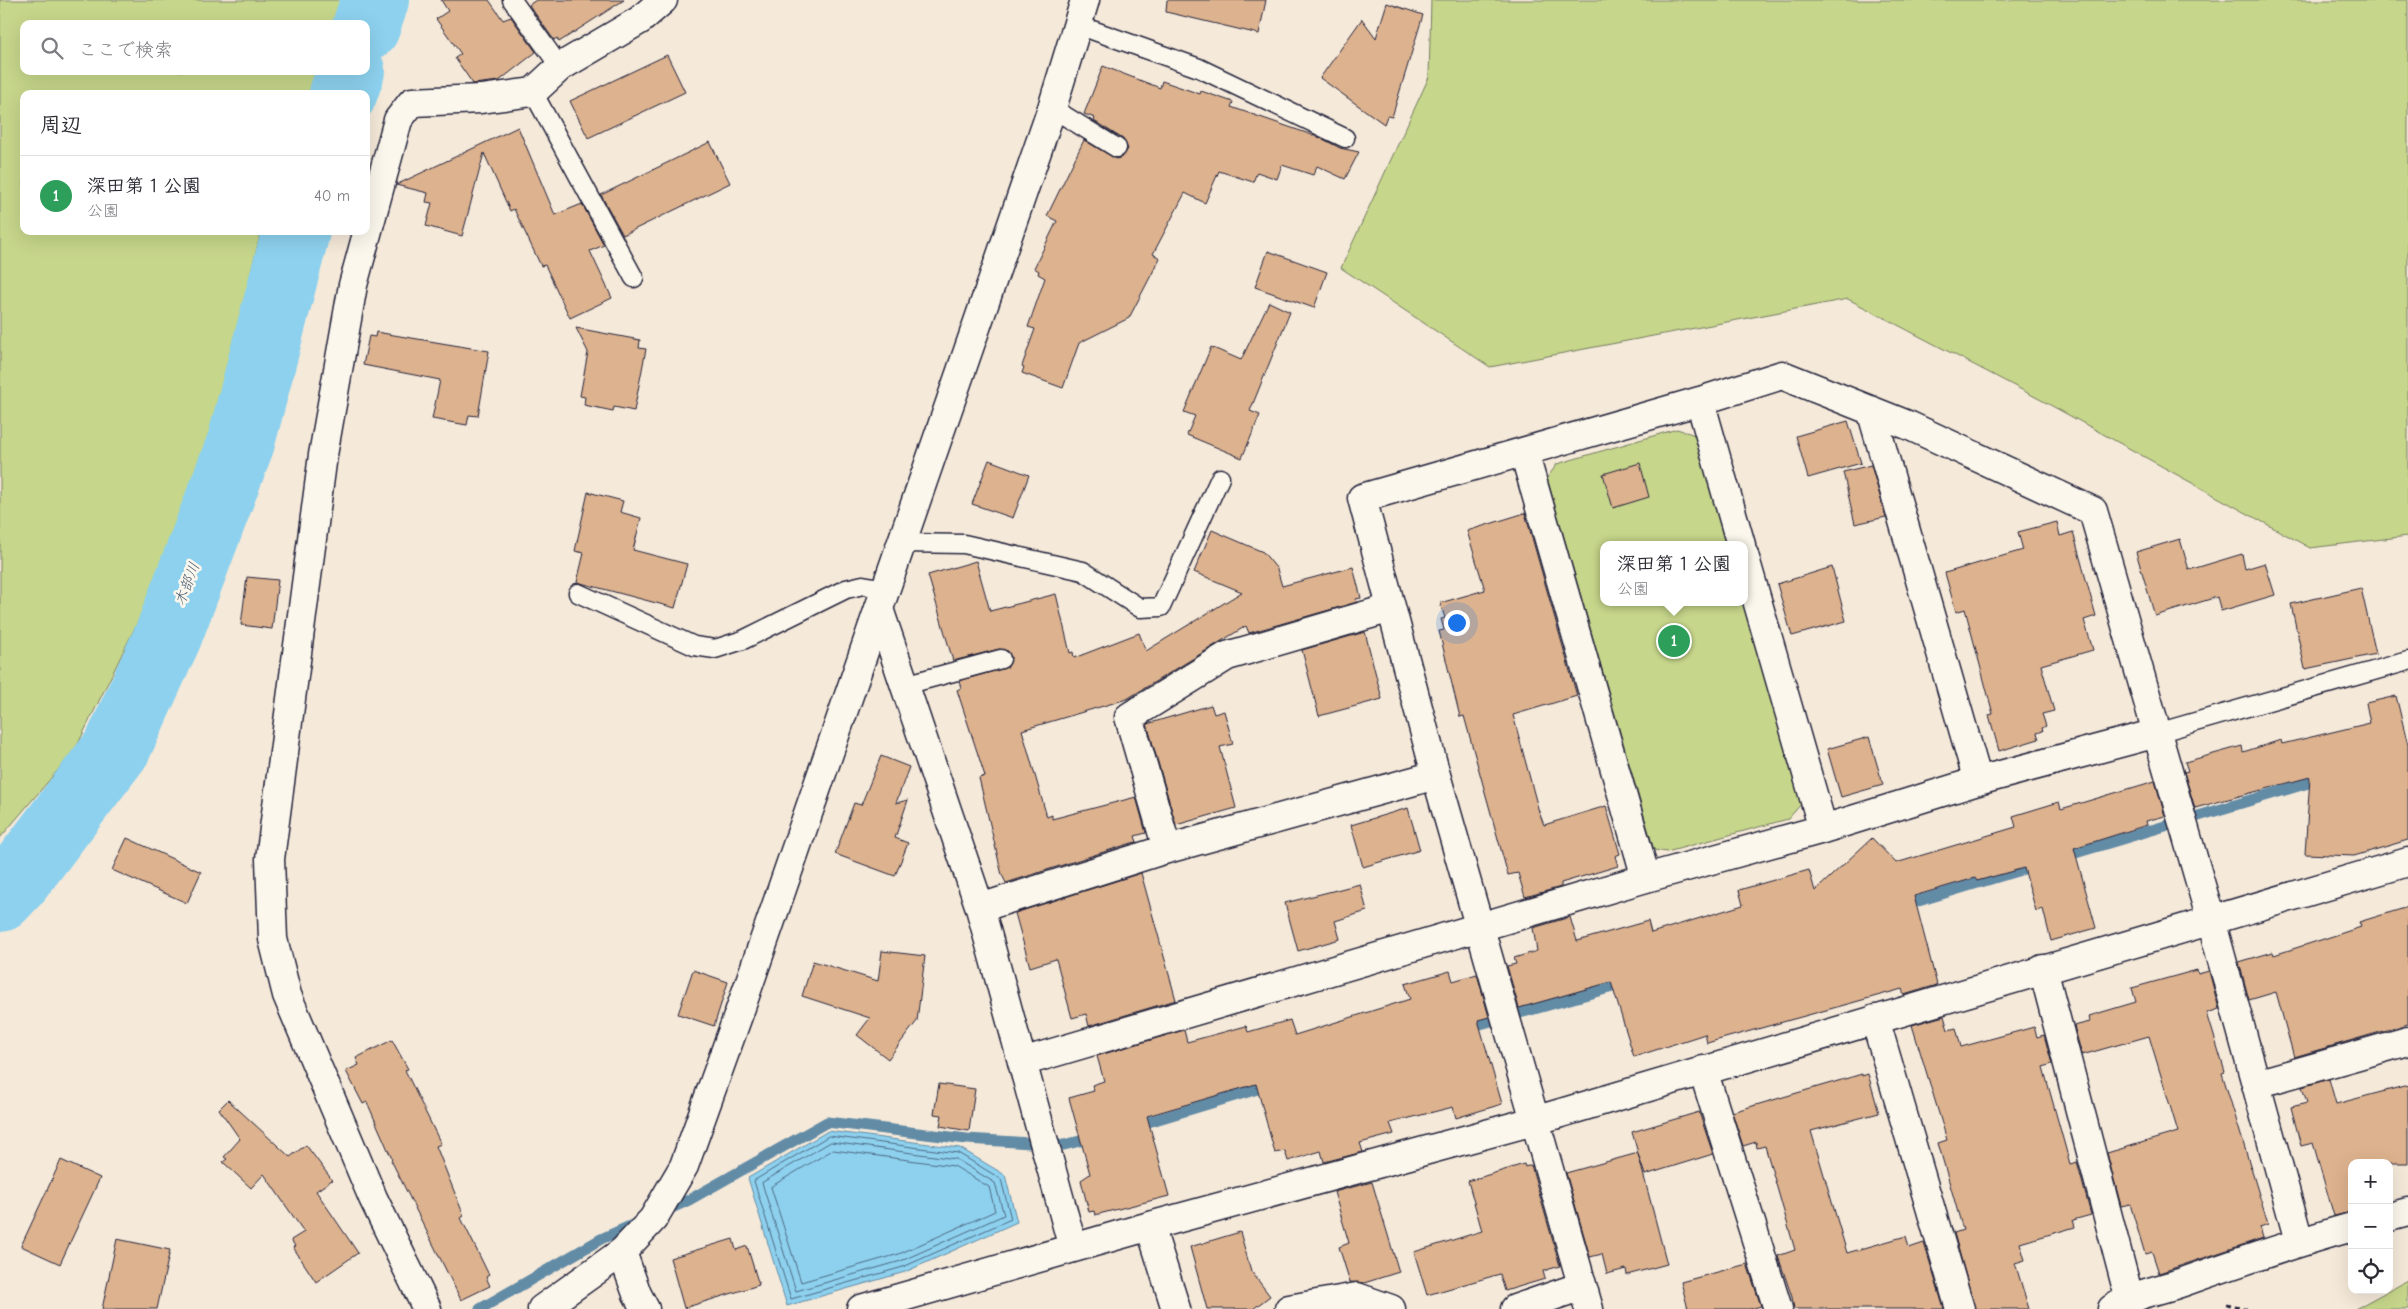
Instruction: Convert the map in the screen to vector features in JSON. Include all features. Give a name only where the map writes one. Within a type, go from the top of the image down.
[{"type":"street","points":[[370,223],[398,120],[412,102],[481,99],[533,92],[560,67],[640,20],[663,0]]},
{"type":"street","points":[[542,1309],[622,1252],[654,1219],[684,1166],[739,1013],[1052,108],[1081,12]]},
{"type":"street","points":[[367,235],[353,285],[326,436],[270,859],[273,939],[287,995],[373,1198],[427,1309]]},
{"type":"street","points":[[1515,1309],[1586,1297],[1534,1122],[1436,774],[1362,498],[1700,401],[1782,375],[1871,410],[2093,511],[2210,920],[2299,1242]]},
{"type":"street","points":[[1700,401],[1740,541]]},
{"type":"street","points":[[1871,410],[1978,782]]},
{"type":"street","points":[[1524,452],[1646,878]]},
{"type":"street","points":[[1748,569],[1823,829]]},
{"type":"street","points":[[882,599],[905,685],[980,908],[1073,1248]]},
{"type":"street","points":[[1167,849],[1128,717],[1227,656],[1391,608]]},
{"type":"street","points":[[1022,1062],[1646,878],[1823,829],[1978,782],[2157,733]]},
{"type":"street","points":[[980,908],[1167,849],[1436,774]]},
{"type":"street","points":[[861,1309],[1150,1226],[1534,1122],[1703,1070],[2408,862]]},
{"type":"street","points":[[2043,969],[2121,1303],[2299,1242],[2348,1228]]},
{"type":"street","points":[[1875,1019],[1960,1309]]},
{"type":"street","points":[[2256,1084],[2408,1041]]},
{"type":"street","points":[[1703,1070],[1778,1309]]},
{"type":"street","points":[[2393,1216],[2408,1212]]},
{"type":"street","points":[[1150,1226],[1176,1309]]},
{"type":"street","points":[[622,1252],[637,1294],[645,1309]]},
{"type":"street","points":[[1289,1309],[1357,1297],[1391,1309]]},
{"type":"lane","points":[[512,0],[560,67]]},
{"type":"lane","points":[[1081,12],[1345,138]]},
{"type":"lane","points":[[533,92],[634,278]]},
{"type":"lane","points":[[1052,108],[1117,148]]},
{"type":"lane","points":[[902,543],[964,544],[1083,571],[1140,608],[1160,607],[1220,478]]},
{"type":"lane","points":[[578,593],[694,646],[715,649],[743,640],[846,588],[863,585],[882,599]]},
{"type":"lane","points":[[905,685],[1001,659]]},
{"type":"lane","points":[[2157,733],[2408,662]]},
{"type":"green space","points":[[0,0],[343,0],[336,20],[20,20],[20,75],[317,75],[311,90],[20,90],[20,235],[260,235],[215,421],[149,599],[75,750],[0,838]]},
{"type":"green space","points":[[1431,0],[2408,0],[2408,536],[2310,548],[2043,401],[1848,299],[1490,367],[1341,268],[1429,77]]},
{"type":"green space","points":[[1677,429],[1695,435],[1726,541],[1600,541],[1600,606],[1744,606],[1802,803],[1788,819],[1667,852],[1654,850],[1547,478],[1557,464]]},
{"type":"green space","points":[[2408,1280],[2408,1309],[2355,1309],[2382,1294],[2393,1294],[2393,1288]]},
{"type":"water","points":[[828,1131],[960,1148],[1005,1175],[1017,1222],[905,1272],[787,1306],[748,1178]]},
{"type":"building","points":[[441,0],[489,0],[503,20],[511,17],[536,52],[499,81],[473,84],[455,58],[461,54],[436,19],[448,11]]},
{"type":"building","points":[[536,0],[624,0],[559,42],[557,38],[554,40],[529,5]]},
{"type":"building","points":[[1167,0],[1266,0],[1259,34],[1166,12]]},
{"type":"building","points":[[1387,3],[1423,15],[1392,117],[1387,116],[1384,124],[1320,78],[1362,19],[1376,38]]},
{"type":"building","points":[[667,55],[685,92],[588,138],[570,101]]},
{"type":"building","points":[[1103,66],[1160,88],[1162,81],[1200,94],[1201,91],[1233,102],[1231,107],[1321,138],[1340,148],[1359,152],[1345,179],[1317,166],[1313,175],[1282,165],[1277,179],[1257,172],[1253,182],[1219,171],[1205,203],[1185,193],[1153,254],[1160,258],[1129,318],[1079,343],[1063,388],[1022,373],[1024,367],[1022,366],[1035,329],[1028,327],[1045,278],[1038,274],[1039,271],[1034,268],[1057,221],[1047,216],[1084,140],[1116,159],[1122,157],[1128,149],[1123,139],[1094,121],[1095,118],[1084,114]]},
{"type":"building","points":[[518,127],[555,215],[582,204],[604,245],[590,251],[612,298],[570,318],[545,265],[541,266],[514,209],[510,211],[484,153],[462,236],[426,226],[432,203],[426,202],[428,193],[396,185]]},
{"type":"building","points":[[710,142],[730,183],[623,235],[601,195]]},
{"type":"building","points":[[1268,251],[1327,272],[1314,308],[1255,287]]},
{"type":"building","points":[[1269,302],[1290,312],[1250,411],[1260,415],[1242,458],[1187,435],[1195,416],[1184,412],[1211,347],[1241,360]]},
{"type":"building","points":[[576,328],[640,340],[639,348],[646,349],[634,411],[614,407],[613,411],[584,405],[585,397],[580,396],[588,352]]},
{"type":"building","points":[[376,332],[489,351],[478,416],[469,415],[467,425],[432,419],[440,380],[363,365],[369,336],[375,337]]},
{"type":"building","points":[[1848,421],[1861,463],[1808,478],[1796,436]]},
{"type":"building","points":[[989,460],[1029,475],[1013,518],[972,504]]},
{"type":"building","points":[[1640,463],[1649,497],[1613,508],[1603,474]]},
{"type":"building","points":[[1871,465],[1886,517],[1855,524],[1843,472]]},
{"type":"building","points":[[588,492],[623,501],[620,512],[641,518],[633,550],[687,564],[675,608],[577,582],[584,553],[575,551]]},
{"type":"building","points":[[1525,513],[1577,696],[1513,715],[1539,812],[1544,825],[1606,806],[1620,854],[1615,856],[1618,866],[1561,883],[1561,887],[1525,897],[1518,873],[1508,875],[1464,716],[1460,717],[1439,631],[1444,630],[1441,619],[1445,618],[1440,603],[1485,590],[1467,531]]},
{"type":"building","points":[[2057,522],[2060,536],[2073,532],[2096,616],[2084,620],[2093,650],[2041,665],[2054,711],[2042,714],[2046,726],[2042,728],[2043,731],[2037,733],[2039,739],[1999,751],[1989,715],[1993,714],[1965,609],[1956,612],[1945,573],[2023,550],[2018,532]]},
{"type":"building","points":[[1212,530],[1263,552],[1277,569],[1282,586],[1353,567],[1361,598],[1356,599],[1357,602],[1249,633],[1246,626],[1127,699],[1022,730],[1047,817],[1052,815],[1052,819],[1136,797],[1146,833],[1135,836],[1137,842],[1006,883],[1002,875],[979,778],[985,776],[957,690],[961,688],[959,681],[1008,667],[1011,657],[1008,651],[999,649],[953,661],[928,575],[976,561],[990,611],[1056,594],[1070,653],[1073,652],[1074,658],[1139,633],[1146,651],[1242,592],[1194,572]]},
{"type":"building","points":[[2180,539],[2189,570],[2242,554],[2245,569],[2265,563],[2275,595],[2221,611],[2217,597],[2155,616],[2136,552]]},
{"type":"building","points":[[1832,567],[1846,621],[1792,636],[1777,584]]},
{"type":"building","points":[[247,577],[278,580],[272,629],[241,625]]},
{"type":"building","points":[[2361,588],[2376,654],[2305,669],[2291,604]]},
{"type":"building","points":[[1365,632],[1382,699],[1319,716],[1302,650]]},
{"type":"building","points":[[2396,696],[2408,745],[2408,840],[2354,856],[2305,854],[2310,777],[2195,808],[2184,772],[2188,771],[2185,762],[2242,746],[2243,752],[2281,740],[2282,744],[2370,723],[2366,703]]},
{"type":"building","points":[[1211,705],[1214,714],[1224,711],[1233,744],[1220,747],[1236,808],[1176,825],[1147,724]]},
{"type":"building","points":[[1869,737],[1883,785],[1841,797],[1827,749]]},
{"type":"building","points":[[881,756],[909,767],[896,803],[908,800],[895,838],[908,843],[895,876],[835,854],[854,803],[861,805]]},
{"type":"building","points":[[2155,781],[2165,816],[2146,821],[2147,825],[2074,848],[2096,928],[2051,941],[2043,909],[2036,911],[2024,868],[1977,881],[1975,878],[1914,896],[1937,985],[1904,995],[1902,989],[1707,1043],[1705,1034],[1634,1057],[1611,982],[1519,1008],[1507,966],[1516,964],[1514,958],[1537,951],[1533,928],[1570,917],[1577,941],[1648,921],[1651,933],[1743,905],[1739,890],[1809,870],[1815,891],[1872,838],[1896,863],[2016,827],[2013,816],[2059,802],[2061,809]]},
{"type":"building","points":[[1408,808],[1420,850],[1363,867],[1351,825]]},
{"type":"building","points":[[127,838],[201,872],[187,903],[112,870]]},
{"type":"building","points":[[1141,873],[1176,1000],[1089,1026],[1086,1014],[1072,1018],[1056,959],[1030,967],[1015,913]]},
{"type":"building","points":[[1360,884],[1367,911],[1335,921],[1340,939],[1298,951],[1285,903]]},
{"type":"building","points":[[2408,907],[2408,1024],[2294,1057],[2276,992],[2249,1000],[2239,962],[2273,952],[2274,955],[2361,927],[2359,922]]},
{"type":"building","points":[[882,951],[925,956],[917,1021],[888,1059],[857,1035],[870,1018],[802,996],[813,961],[878,981]]},
{"type":"building","points":[[693,970],[728,982],[714,1026],[678,1014]]},
{"type":"building","points":[[2197,970],[2198,974],[2209,971],[2219,1009],[2207,1013],[2225,1072],[2222,1073],[2268,1224],[2260,1227],[2263,1238],[2159,1273],[2152,1252],[2145,1254],[2130,1204],[2121,1206],[2107,1153],[2178,1132],[2149,1036],[2082,1055],[2074,1026],[2090,1022],[2089,1016],[2136,1002],[2132,988]]},
{"type":"building","points":[[1450,971],[1453,981],[1477,974],[1489,1017],[1478,1020],[1502,1104],[1456,1118],[1453,1107],[1390,1123],[1394,1134],[1360,1143],[1363,1152],[1324,1162],[1321,1151],[1288,1161],[1285,1151],[1275,1153],[1256,1084],[1147,1116],[1169,1196],[1095,1215],[1094,1211],[1089,1212],[1081,1180],[1090,1174],[1069,1098],[1094,1091],[1092,1085],[1104,1081],[1097,1056],[1184,1030],[1187,1042],[1246,1026],[1248,1032],[1290,1020],[1295,1035],[1410,999],[1405,984]]},
{"type":"building","points":[[1944,1016],[1948,1030],[1956,1028],[1961,1047],[2034,1027],[2037,1037],[2044,1035],[2052,1064],[2043,1067],[2070,1164],[2077,1162],[2091,1215],[2073,1220],[2075,1227],[2020,1243],[2025,1260],[2015,1263],[2029,1309],[1975,1309],[1954,1233],[1963,1230],[1938,1143],[1947,1140],[1912,1025]]},
{"type":"building","points":[[392,1040],[408,1069],[405,1070],[441,1144],[436,1146],[464,1216],[461,1218],[489,1275],[486,1277],[490,1286],[461,1300],[391,1160],[367,1102],[363,1104],[346,1071],[359,1065],[356,1058]]},
{"type":"building","points":[[1862,1074],[1862,1076],[1868,1074],[1879,1113],[1811,1131],[1847,1253],[1906,1236],[1909,1248],[1924,1243],[1944,1309],[1794,1309],[1792,1297],[1778,1256],[1795,1250],[1765,1146],[1757,1148],[1756,1142],[1743,1146],[1732,1112]]},
{"type":"building","points":[[2329,1079],[2336,1104],[2408,1085],[2408,1163],[2393,1163],[2393,1159],[2348,1159],[2348,1213],[2334,1216],[2313,1143],[2301,1146],[2291,1107],[2307,1103],[2302,1087]]},
{"type":"building","points":[[939,1084],[975,1089],[969,1131],[940,1126],[942,1115],[934,1114]]},
{"type":"building","points":[[228,1100],[290,1157],[306,1145],[332,1180],[316,1191],[358,1253],[316,1282],[293,1247],[295,1246],[291,1240],[304,1232],[264,1174],[251,1188],[223,1162],[227,1159],[224,1157],[240,1139],[219,1109]]},
{"type":"building","points":[[1699,1112],[1713,1154],[1645,1175],[1638,1154],[1667,1264],[1627,1275],[1626,1269],[1607,1274],[1602,1254],[1590,1257],[1566,1173],[1638,1153],[1632,1132]]},
{"type":"building","points":[[61,1160],[100,1178],[60,1264],[21,1246]]},
{"type":"building","points":[[1524,1164],[1525,1167],[1531,1165],[1560,1266],[1543,1271],[1545,1279],[1505,1291],[1500,1274],[1427,1295],[1414,1252],[1482,1231],[1468,1181]]},
{"type":"building","points":[[1372,1182],[1399,1272],[1364,1283],[1350,1282],[1339,1247],[1349,1243],[1334,1192]]},
{"type":"building","points":[[1240,1232],[1251,1271],[1270,1296],[1253,1309],[1207,1309],[1190,1247]]},
{"type":"building","points":[[117,1239],[170,1250],[157,1309],[102,1309]]},
{"type":"building","points":[[733,1239],[736,1250],[747,1246],[759,1285],[684,1308],[670,1258]]},
{"type":"building","points":[[1747,1264],[1761,1306],[1750,1309],[1688,1309],[1681,1282]]},
{"type":"waterway","name":"木部川","points":[[368,20],[375,0]]},
{"type":"waterway","name":"木部川","points":[[344,90],[350,75]]},
{"type":"waterway","name":"木部川","points":[[0,898],[16,881],[117,748],[168,636],[241,442],[295,235]]},
{"type":"waterway","points":[[2062,857],[2325,778]]},
{"type":"waterway","points":[[1902,906],[2037,865]]},
{"type":"waterway","points":[[1466,1028],[1627,983]]},
{"type":"waterway","points":[[1135,1126],[1271,1085]]},
{"type":"waterway","points":[[663,1212],[689,1200],[827,1122],[967,1139],[1064,1145],[1096,1137]]},
{"type":"waterway","points":[[480,1309],[601,1239],[639,1222]]},
{"type":"place","name":"深田第１公園","points":[[1674,641]]}]
